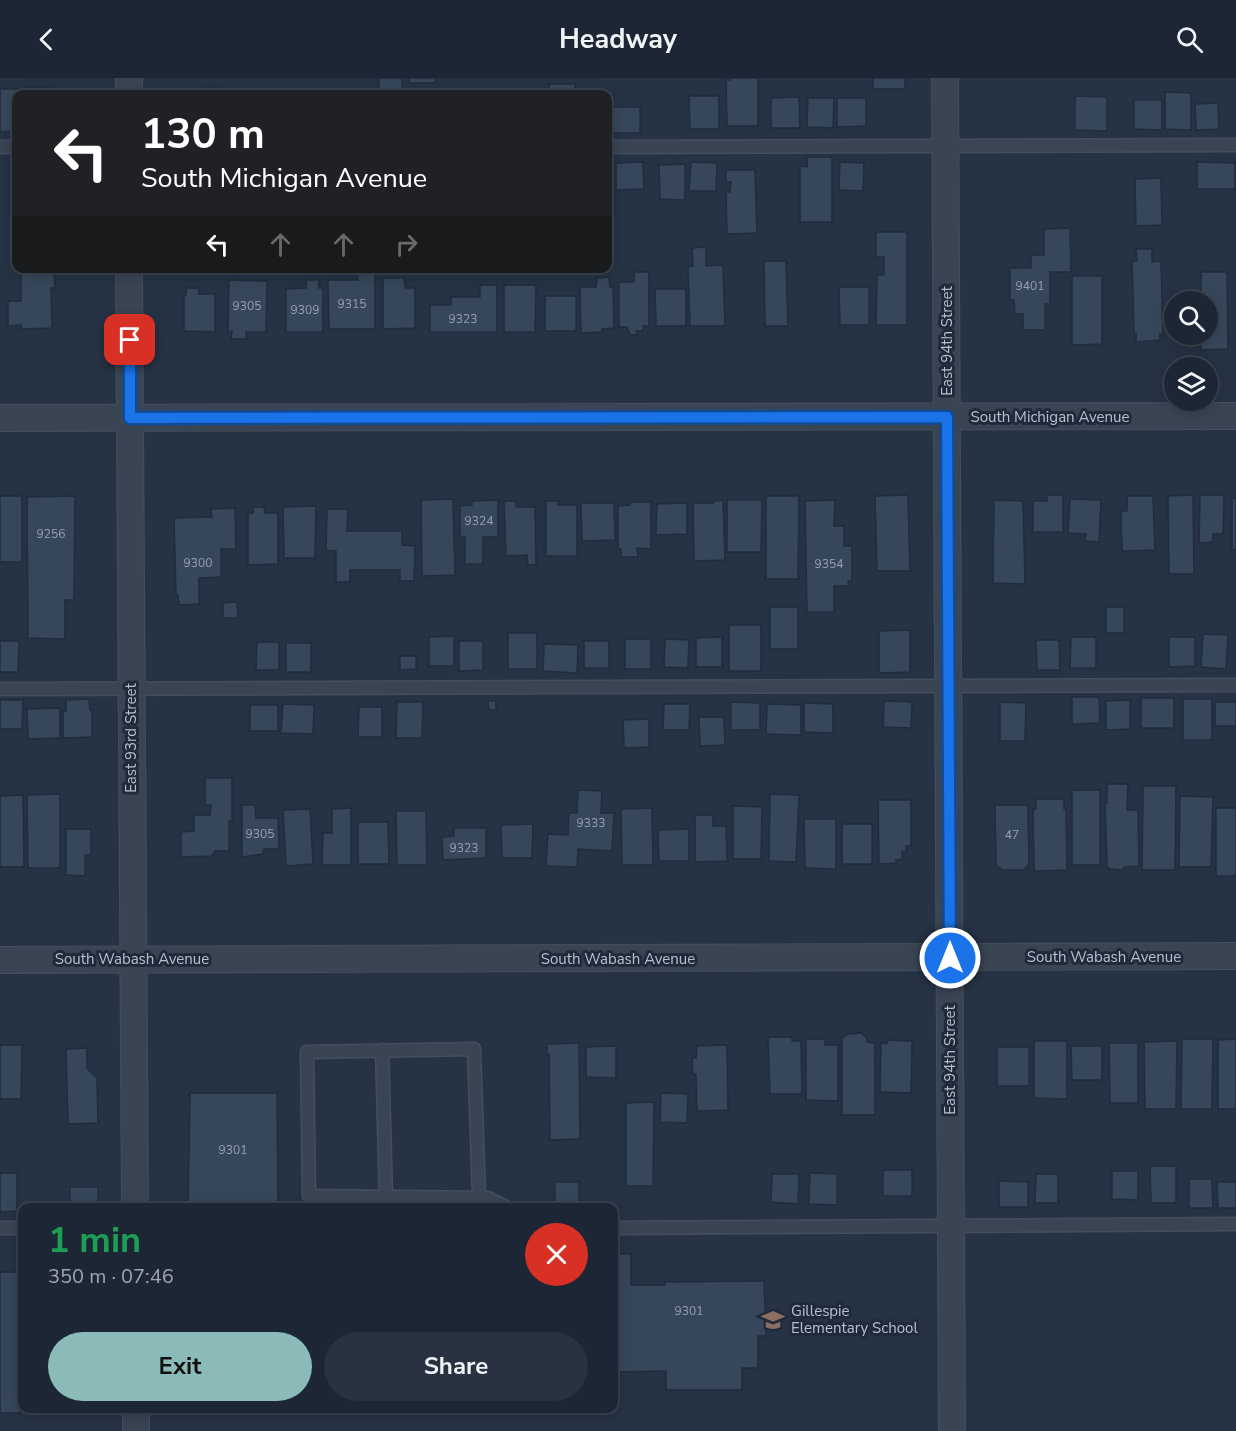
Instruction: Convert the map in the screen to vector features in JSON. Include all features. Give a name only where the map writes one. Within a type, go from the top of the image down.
[{"type":"street","name":"East 94th Street","points":[[945,78],[952,1431]]},
{"type":"street","name":"East 93rd Street","points":[[129,273],[135,1203]]},
{"type":"street","name":"South Michigan Avenue","points":[[0,418],[1236,416]]},
{"type":"street","name":"South Wabash Avenue","points":[[0,960],[1236,956]]},
{"type":"street","points":[[136,1413],[136,1431]]},
{"type":"lane","points":[[612,147],[1236,145]]},
{"type":"lane","points":[[0,689],[1236,685]]},
{"type":"lane","points":[[479,1198],[474,1049],[307,1052],[309,1196],[386,1197],[479,1198],[488,1198],[498,1203]]},
{"type":"lane","points":[[382,1050],[386,1197]]},
{"type":"lane","points":[[618,1228],[1236,1224]]},
{"type":"lane","points":[[0,1228],[18,1228]]},
{"type":"building","points":[[379,78],[402,78],[402,90],[379,90]]},
{"type":"building","points":[[409,78],[435,78],[435,83],[409,83]]},
{"type":"building","points":[[758,78],[758,126],[727,126],[726,80]]},
{"type":"building","points":[[873,78],[905,78],[905,89],[873,89]]},
{"type":"building","points":[[549,84],[575,84],[575,90],[549,90]]},
{"type":"building","points":[[24,88],[54,88],[54,90],[24,90]]},
{"type":"building","points":[[219,88],[219,90],[187,90]]},
{"type":"building","points":[[0,89],[19,89],[12,90],[12,131],[0,132]]},
{"type":"building","points":[[1165,92],[1191,93],[1191,130],[1165,129]]},
{"type":"building","points":[[689,96],[719,96],[719,129],[690,129]]},
{"type":"building","points":[[1075,96],[1107,97],[1107,131],[1075,130]]},
{"type":"building","points":[[799,97],[800,128],[771,128],[771,98]]},
{"type":"building","points":[[808,98],[834,98],[833,128],[807,127]]},
{"type":"building","points":[[837,98],[866,98],[866,126],[837,127]]},
{"type":"building","points":[[1134,100],[1162,100],[1162,130],[1134,129]]},
{"type":"building","points":[[1218,103],[1219,129],[1196,130],[1195,104]]},
{"type":"building","points":[[612,107],[640,107],[640,133],[612,133]]},
{"type":"building","points":[[807,157],[832,157],[832,222],[800,222],[800,166],[807,167]]},
{"type":"building","points":[[643,162],[644,189],[616,190],[616,163]]},
{"type":"building","points":[[691,162],[717,163],[716,191],[689,191]]},
{"type":"building","points":[[840,162],[864,163],[863,191],[839,190]]},
{"type":"building","points":[[1197,162],[1235,163],[1235,189],[1197,189]]},
{"type":"building","points":[[685,164],[685,200],[660,199],[659,165]]},
{"type":"building","points":[[726,170],[755,170],[757,233],[727,234],[726,192],[730,192],[731,182],[726,182]]},
{"type":"building","points":[[1161,178],[1162,225],[1136,226],[1135,179]]},
{"type":"building","points":[[1070,228],[1071,272],[1050,272],[1050,304],[1045,304],[1045,330],[1023,330],[1023,314],[1015,314],[1014,300],[1010,300],[1010,268],[1031,268],[1031,255],[1044,255],[1044,229]]},
{"type":"building","points":[[876,232],[907,232],[907,325],[876,325],[877,275],[884,275],[884,257],[876,257]]},
{"type":"building","points":[[706,247],[706,266],[723,265],[725,326],[690,326],[688,267],[693,266],[692,248]]},
{"type":"building","points":[[1136,249],[1152,249],[1152,262],[1161,261],[1163,334],[1160,334],[1160,340],[1136,342],[1132,261],[1137,261]]},
{"type":"building","points":[[764,261],[786,261],[788,326],[765,326]]},
{"type":"building","points":[[634,272],[649,272],[649,326],[643,326],[643,331],[636,331],[637,335],[630,335],[627,327],[619,327],[619,282],[634,282]]},
{"type":"building","points":[[1201,272],[1227,272],[1228,349],[1201,350],[1201,345],[1218,345],[1218,291],[1201,291]]},
{"type":"building","points":[[21,273],[54,273],[55,288],[51,288],[52,328],[21,329],[21,325],[8,326],[8,301],[21,301]]},
{"type":"building","points":[[357,273],[375,273],[375,329],[329,329],[328,280],[358,280]]},
{"type":"building","points":[[1072,276],[1102,276],[1102,344],[1072,345]]},
{"type":"building","points":[[609,277],[610,287],[613,287],[614,328],[602,329],[602,332],[581,333],[580,287],[596,287],[597,278]]},
{"type":"building","points":[[383,278],[404,278],[405,288],[415,288],[415,328],[383,329]]},
{"type":"building","points":[[229,280],[267,281],[266,332],[246,332],[246,339],[231,339],[232,331],[228,332]]},
{"type":"building","points":[[306,280],[319,280],[319,288],[323,288],[323,332],[286,332],[286,289],[306,288]]},
{"type":"building","points":[[480,285],[497,285],[497,332],[430,332],[430,305],[451,305],[451,297],[480,297]]},
{"type":"building","points":[[504,285],[536,285],[535,332],[504,332]]},
{"type":"building","points":[[839,287],[869,287],[869,325],[840,325]]},
{"type":"building","points":[[186,288],[198,288],[199,294],[215,294],[215,332],[184,331]]},
{"type":"building","points":[[655,289],[686,289],[686,326],[656,326]]},
{"type":"building","points":[[545,296],[576,296],[576,331],[545,331]]},
{"type":"building","points":[[908,495],[910,571],[877,571],[875,496]]},
{"type":"building","points":[[1048,495],[1063,495],[1063,532],[1033,532],[1033,501],[1047,501]]},
{"type":"building","points":[[1193,495],[1194,574],[1169,574],[1168,496]]},
{"type":"building","points":[[1200,495],[1224,495],[1223,534],[1213,534],[1213,542],[1199,543]]},
{"type":"building","points":[[0,496],[22,496],[22,562],[0,562]]},
{"type":"building","points":[[75,496],[74,600],[65,600],[65,639],[28,638],[27,497]]},
{"type":"building","points":[[766,496],[799,496],[798,579],[766,579]]},
{"type":"building","points":[[1127,496],[1153,496],[1155,550],[1122,551],[1121,511],[1127,511]]},
{"type":"building","points":[[1232,498],[1236,498],[1236,550],[1232,550]]},
{"type":"building","points":[[453,499],[455,575],[422,576],[421,500]]},
{"type":"building","points":[[1070,499],[1101,500],[1099,542],[1085,541],[1086,534],[1068,533]]},
{"type":"building","points":[[498,500],[498,537],[483,537],[483,564],[465,564],[465,537],[460,536],[460,506],[472,505],[472,501]]},
{"type":"building","points":[[723,500],[725,560],[694,561],[693,503],[714,503],[714,501]]},
{"type":"building","points":[[727,500],[762,500],[761,552],[727,552]]},
{"type":"building","points":[[835,500],[834,526],[844,526],[844,546],[852,546],[852,581],[848,581],[849,586],[834,586],[834,612],[807,612],[805,501]]},
{"type":"building","points":[[994,500],[1023,501],[1025,584],[993,583]]},
{"type":"building","points":[[504,501],[516,501],[516,507],[535,507],[536,565],[528,565],[527,555],[506,556]]},
{"type":"building","points":[[546,501],[558,501],[558,505],[577,505],[577,556],[546,556]]},
{"type":"building","points":[[630,502],[651,502],[651,549],[637,548],[638,557],[621,557],[621,549],[618,548],[618,506],[630,505]]},
{"type":"building","points":[[581,503],[614,503],[615,540],[582,541]]},
{"type":"building","points":[[687,503],[687,534],[656,535],[657,504]]},
{"type":"building","points":[[316,506],[315,558],[284,558],[283,507]]},
{"type":"building","points":[[253,507],[264,507],[265,513],[278,513],[278,564],[248,565],[248,514],[253,513]]},
{"type":"building","points":[[235,508],[236,549],[221,549],[221,577],[199,578],[199,604],[179,605],[178,595],[176,595],[174,518],[212,517],[211,509]]},
{"type":"building","points":[[327,509],[348,509],[347,531],[402,531],[402,545],[415,546],[414,581],[400,581],[400,570],[350,570],[350,582],[336,582],[336,551],[326,550]]},
{"type":"building","points":[[237,602],[238,618],[223,618],[223,603]]},
{"type":"building","points":[[770,607],[798,607],[798,649],[770,649]]},
{"type":"building","points":[[1106,607],[1124,607],[1124,633],[1106,633]]},
{"type":"building","points":[[729,625],[761,625],[761,671],[729,671]]},
{"type":"building","points":[[910,630],[910,672],[879,673],[879,631]]},
{"type":"building","points":[[508,633],[537,633],[537,669],[508,669]]},
{"type":"building","points":[[1203,634],[1228,635],[1226,669],[1201,667]]},
{"type":"building","points":[[454,636],[454,666],[429,666],[429,637]]},
{"type":"building","points":[[722,637],[722,667],[696,667],[696,638]]},
{"type":"building","points":[[1071,637],[1096,637],[1096,668],[1070,668]]},
{"type":"building","points":[[1169,637],[1195,637],[1195,666],[1169,667]]},
{"type":"building","points":[[625,639],[651,639],[651,669],[625,669]]},
{"type":"building","points":[[665,639],[689,640],[688,668],[664,667]]},
{"type":"building","points":[[1036,640],[1059,640],[1060,670],[1037,670]]},
{"type":"building","points":[[0,641],[19,641],[18,672],[0,672]]},
{"type":"building","points":[[459,641],[483,641],[483,670],[459,671]]},
{"type":"building","points":[[584,641],[609,641],[609,668],[584,668]]},
{"type":"building","points":[[257,642],[279,642],[279,670],[256,670]]},
{"type":"building","points":[[286,643],[311,643],[311,672],[286,672]]},
{"type":"building","points":[[544,644],[578,645],[577,673],[543,671]]},
{"type":"building","points":[[400,656],[416,656],[416,669],[400,670]]},
{"type":"building","points":[[1072,697],[1099,697],[1100,723],[1072,724]]},
{"type":"building","points":[[1141,698],[1174,698],[1174,728],[1141,728]]},
{"type":"building","points":[[89,699],[90,710],[92,710],[92,737],[63,738],[63,711],[66,711],[66,700]]},
{"type":"building","points":[[1183,699],[1212,699],[1212,740],[1183,740]]},
{"type":"building","points":[[0,700],[23,700],[22,729],[0,729]]},
{"type":"building","points":[[1130,700],[1130,729],[1106,730],[1106,701]]},
{"type":"building","points":[[488,701],[496,701],[496,710],[489,710]]},
{"type":"building","points":[[884,701],[912,702],[911,728],[883,727]]},
{"type":"building","points":[[397,702],[423,702],[422,738],[396,738]]},
{"type":"building","points":[[731,702],[760,703],[760,730],[731,730]]},
{"type":"building","points":[[1000,702],[1026,703],[1025,741],[1000,741]]},
{"type":"building","points":[[1215,702],[1236,702],[1236,726],[1215,726]]},
{"type":"building","points":[[804,703],[833,704],[833,733],[804,732]]},
{"type":"building","points":[[283,704],[314,705],[313,734],[281,733]]},
{"type":"building","points":[[664,704],[690,704],[689,730],[663,730]]},
{"type":"building","points":[[767,704],[801,705],[801,735],[766,734]]},
{"type":"building","points":[[250,705],[278,705],[278,731],[250,731]]},
{"type":"building","points":[[359,707],[382,707],[382,737],[358,737]]},
{"type":"building","points":[[60,708],[60,738],[28,739],[27,709]]},
{"type":"building","points":[[699,717],[724,717],[725,745],[700,746]]},
{"type":"building","points":[[649,719],[649,747],[624,748],[623,720]]},
{"type":"building","points":[[205,778],[232,778],[229,851],[215,851],[212,856],[181,857],[181,832],[194,831],[194,815],[210,815],[211,805],[205,805]]},
{"type":"building","points":[[1107,784],[1128,784],[1127,810],[1138,810],[1139,866],[1125,867],[1122,870],[1110,869],[1107,866],[1105,803],[1107,803]]},
{"type":"building","points":[[1143,786],[1176,786],[1175,870],[1142,870]]},
{"type":"building","points":[[578,790],[602,791],[601,813],[614,813],[612,851],[578,849],[577,867],[546,866],[548,834],[568,835],[569,813],[577,813]]},
{"type":"building","points":[[1072,790],[1100,790],[1100,865],[1072,865]]},
{"type":"building","points":[[60,794],[60,868],[28,868],[27,795]]},
{"type":"building","points":[[770,794],[799,795],[796,862],[769,861]]},
{"type":"building","points":[[23,795],[24,867],[0,867],[0,796]]},
{"type":"building","points":[[1180,796],[1213,797],[1211,867],[1179,867]]},
{"type":"building","points":[[1036,799],[1064,799],[1067,870],[1034,871],[1033,809],[1036,809]]},
{"type":"building","points":[[878,800],[911,800],[911,846],[906,846],[906,851],[902,852],[902,859],[896,860],[896,863],[879,864]]},
{"type":"building","points":[[242,805],[255,805],[256,818],[278,818],[279,849],[264,849],[263,854],[242,857]]},
{"type":"building","points":[[995,805],[1028,805],[1029,864],[1024,870],[1002,870],[996,865]]},
{"type":"building","points":[[733,806],[762,807],[761,859],[733,859]]},
{"type":"building","points":[[351,808],[351,865],[322,865],[323,833],[332,833],[332,809]]},
{"type":"building","points":[[652,808],[653,865],[622,865],[621,809]]},
{"type":"building","points":[[1216,808],[1236,808],[1236,876],[1216,876]]},
{"type":"building","points":[[310,809],[313,864],[286,866],[283,810]]},
{"type":"building","points":[[396,811],[426,811],[427,865],[397,865]]},
{"type":"building","points":[[695,815],[713,815],[713,826],[726,826],[727,861],[695,862]]},
{"type":"building","points":[[804,819],[836,819],[836,869],[805,868]]},
{"type":"building","points":[[358,822],[388,822],[389,864],[358,864]]},
{"type":"building","points":[[533,824],[532,858],[502,858],[501,825]]},
{"type":"building","points":[[842,824],[872,824],[872,864],[842,864]]},
{"type":"building","points":[[454,828],[486,828],[486,858],[443,860],[442,837],[454,836]]},
{"type":"building","points":[[66,829],[91,829],[91,855],[85,855],[85,876],[66,875]]},
{"type":"building","points":[[689,829],[689,861],[659,861],[658,830]]},
{"type":"building","points":[[862,1033],[867,1042],[875,1043],[875,1115],[842,1115],[842,1038],[848,1034]]},
{"type":"building","points":[[768,1037],[792,1037],[792,1041],[801,1041],[802,1094],[770,1094]]},
{"type":"building","points":[[806,1039],[825,1039],[825,1045],[838,1045],[838,1101],[806,1100]]},
{"type":"building","points":[[1182,1039],[1213,1039],[1212,1109],[1181,1109]]},
{"type":"building","points":[[1236,1039],[1236,1109],[1218,1109],[1218,1040]]},
{"type":"building","points":[[888,1040],[912,1041],[911,1093],[880,1092],[881,1043],[887,1044]]},
{"type":"building","points":[[1034,1041],[1067,1041],[1067,1099],[1034,1098]]},
{"type":"building","points":[[1177,1041],[1176,1109],[1145,1109],[1144,1042]]},
{"type":"building","points":[[579,1043],[580,1139],[550,1140],[547,1044]]},
{"type":"building","points":[[1109,1043],[1138,1043],[1138,1103],[1110,1103]]},
{"type":"building","points":[[0,1045],[22,1045],[21,1099],[0,1099]]},
{"type":"building","points":[[727,1045],[728,1110],[697,1111],[696,1074],[693,1074],[692,1058],[696,1058],[697,1046]]},
{"type":"building","points":[[616,1046],[616,1078],[586,1077],[586,1047]]},
{"type":"building","points":[[1071,1046],[1102,1046],[1102,1080],[1072,1080]]},
{"type":"building","points":[[997,1047],[1029,1047],[1029,1086],[997,1086]]},
{"type":"building","points":[[87,1048],[87,1068],[97,1078],[98,1123],[68,1124],[66,1049]]},
{"type":"building","points":[[190,1093],[277,1093],[278,1203],[188,1203]]},
{"type":"building","points":[[661,1093],[688,1094],[687,1123],[660,1122]]},
{"type":"building","points":[[654,1102],[653,1186],[626,1186],[626,1103]]},
{"type":"building","points":[[1150,1166],[1176,1166],[1176,1203],[1151,1203]]},
{"type":"building","points":[[883,1170],[912,1170],[912,1196],[883,1196]]},
{"type":"building","points":[[1112,1171],[1138,1171],[1138,1200],[1112,1199]]},
{"type":"building","points":[[0,1173],[17,1173],[17,1211],[0,1212]]},
{"type":"building","points":[[810,1173],[837,1174],[837,1205],[809,1204]]},
{"type":"building","points":[[772,1174],[799,1174],[798,1204],[771,1202]]},
{"type":"building","points":[[1036,1174],[1058,1174],[1058,1203],[1035,1203]]},
{"type":"building","points":[[1189,1179],[1212,1179],[1213,1208],[1189,1208]]},
{"type":"building","points":[[999,1181],[1028,1182],[1028,1207],[999,1207]]},
{"type":"building","points":[[555,1182],[579,1182],[579,1203],[555,1203]]},
{"type":"building","points":[[1217,1182],[1236,1182],[1236,1208],[1218,1208]]},
{"type":"building","points":[[70,1187],[98,1187],[98,1203],[70,1203]]},
{"type":"building","points":[[618,1254],[631,1254],[631,1285],[665,1285],[665,1282],[764,1281],[766,1336],[758,1336],[758,1368],[742,1368],[742,1390],[666,1390],[666,1371],[618,1372]]},
{"type":"building","points":[[0,1272],[18,1272],[18,1413],[0,1413]]},
{"type":"place","name":"Gillespie Elementary School","points":[[773,1320]]},
{"type":"route","points":[[130,340],[130,418],[947,417],[950,958]]}]
